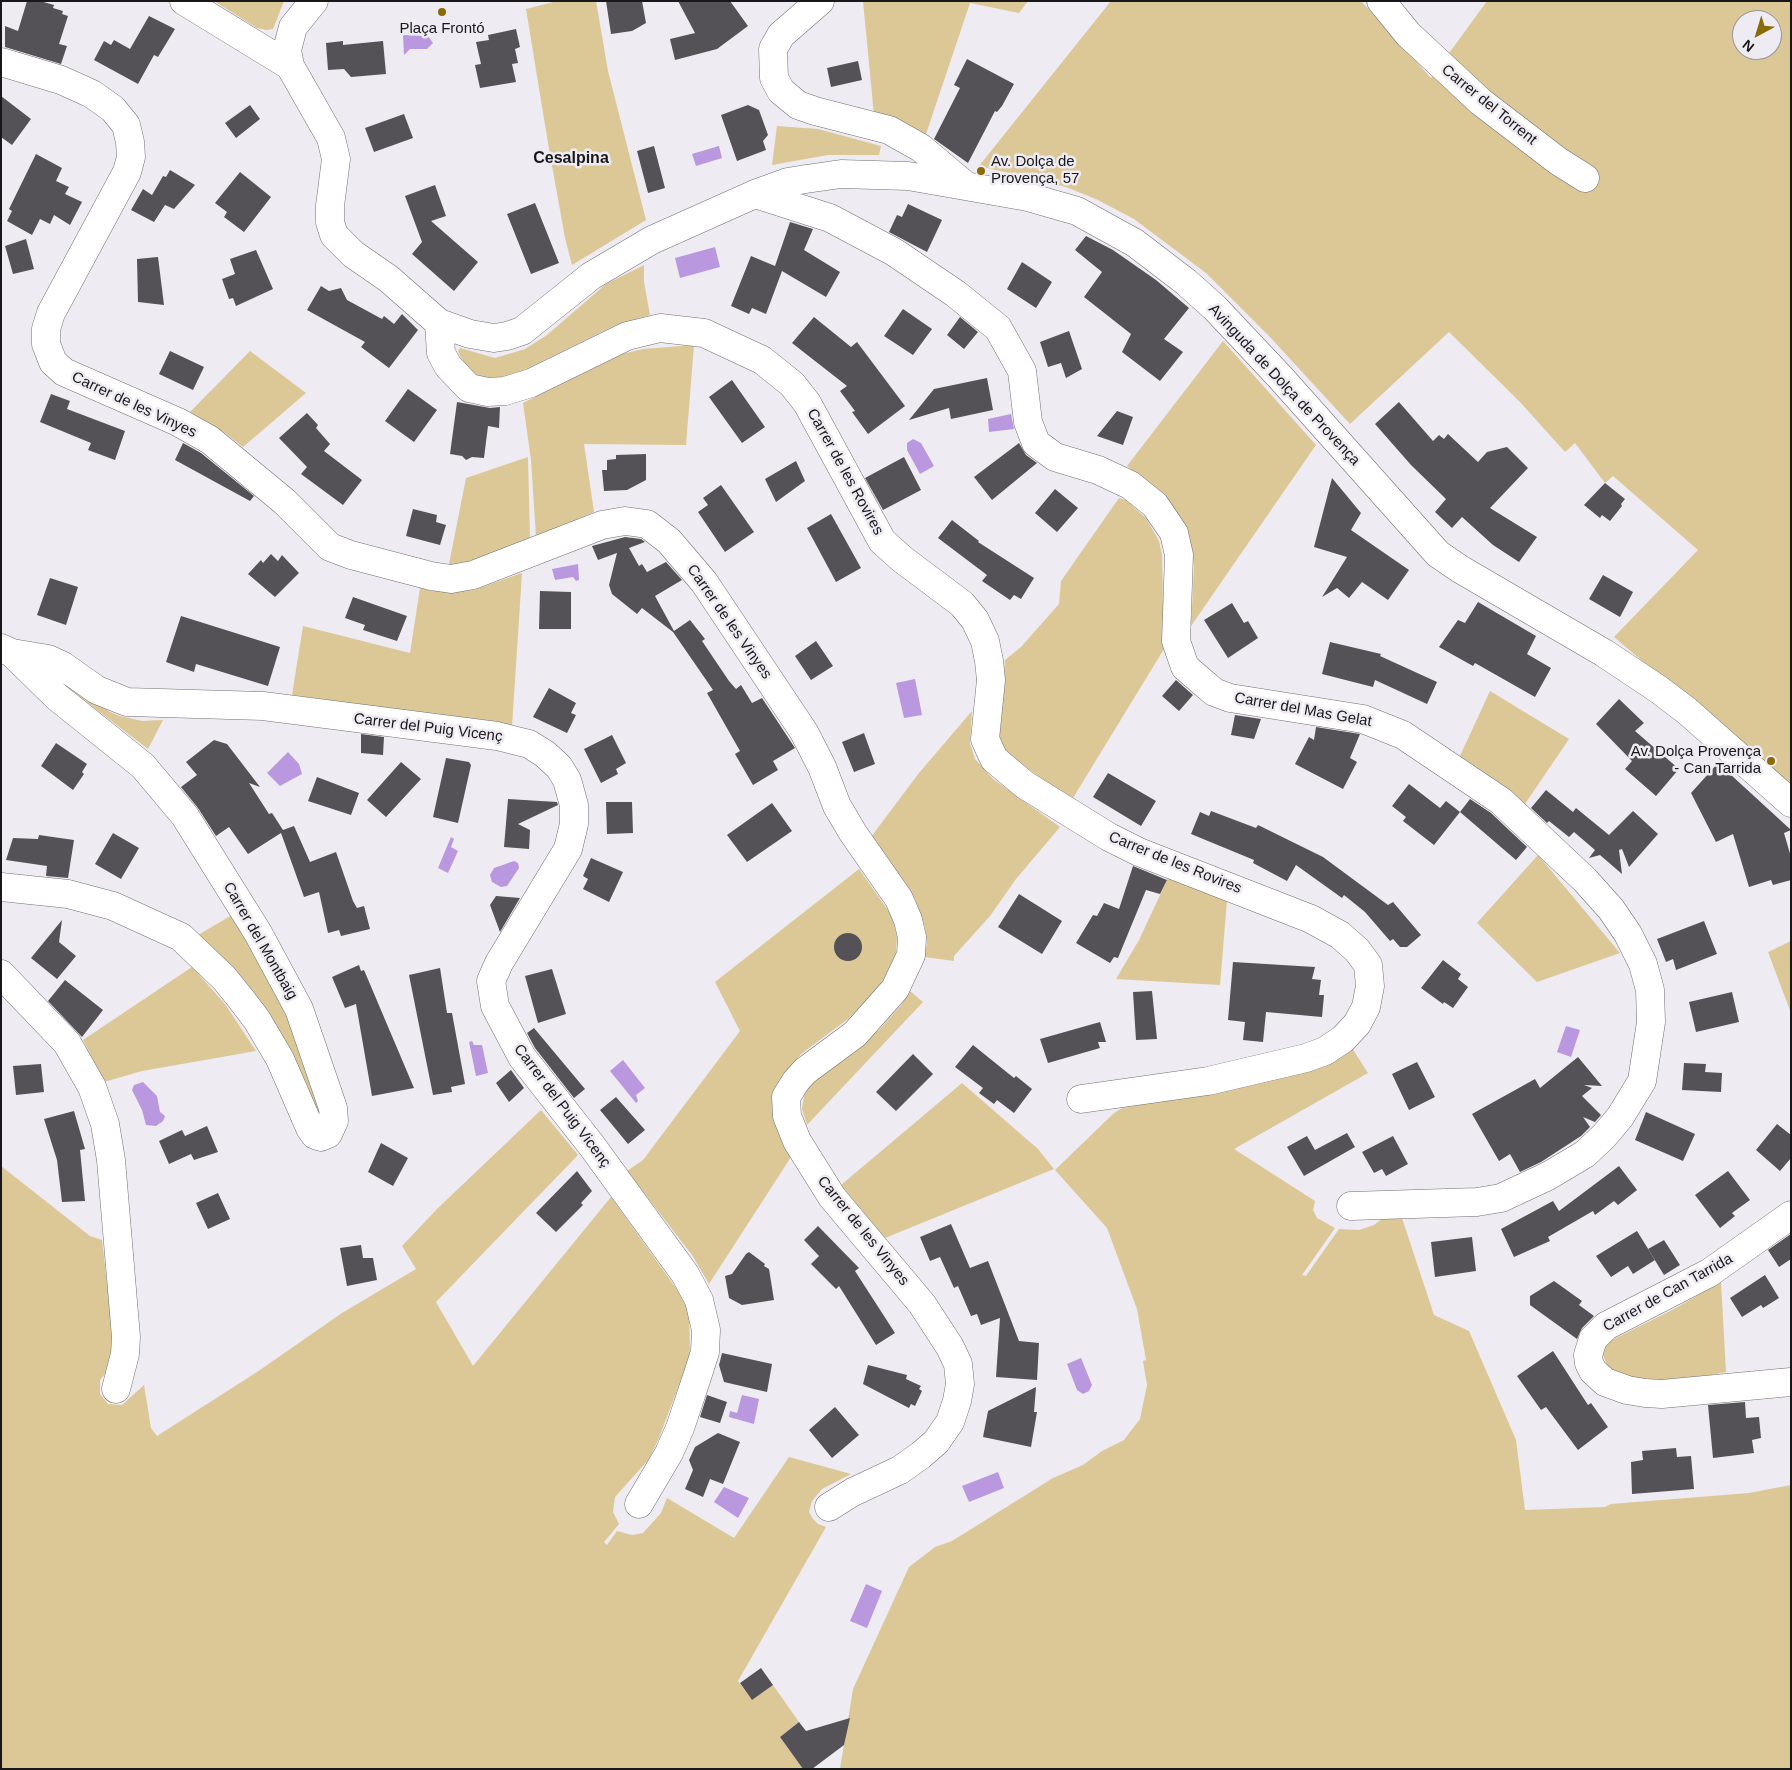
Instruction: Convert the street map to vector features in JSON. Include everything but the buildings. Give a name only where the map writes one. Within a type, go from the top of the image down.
[{"type":"street","points":[[184,1],[290,66]]},
{"type":"street","name":"Avinguda de Dolça de Provença","points":[[314,1],[302,13],[288,38],[287,50],[290,66],[331,138],[336,160],[330,206],[330,222],[334,235],[353,254],[390,279],[439,323],[470,334],[494,338],[522,331],[591,276],[652,240],[755,194],[788,182],[841,174],[908,176],[1028,197],[1077,211],[1104,224],[1157,259],[1186,282],[1244,337],[1438,554],[1460,569],[1604,653],[1658,689],[1686,710],[1791,803]]},
{"type":"street","points":[[820,1],[781,35],[773,49],[774,78],[781,91],[798,105],[888,130],[921,148],[967,186]]},
{"type":"street","name":"Carrer del Torrent","points":[[1381,1],[1408,34],[1481,102],[1558,161],[1585,178]]},
{"type":"street","name":"Carrer de les Vinyes","points":[[1,62],[61,80],[92,94],[113,109],[126,125],[130,142],[131,157],[126,172],[51,313],[46,329],[46,344],[53,362],[64,372],[178,422],[210,440],[285,502],[330,547],[351,555],[422,574],[451,579],[473,575],[602,526],[625,521],[647,524],[670,542],[704,582],[804,732],[822,767],[837,806],[853,833],[899,899],[908,920],[912,937],[910,955],[895,989],[855,1034],[805,1071],[796,1081],[786,1097],[787,1116],[802,1149],[832,1197],[922,1304],[950,1347],[958,1364],[960,1384],[958,1401],[950,1422],[936,1442],[922,1455],[900,1470],[853,1492],[829,1507]]},
{"type":"street","name":"Carrer del Mas Gelat","points":[[755,194],[830,218],[894,252],[956,294],[998,328],[1022,371],[1028,422],[1036,444],[1055,457],[1098,470],[1130,485],[1155,506],[1174,533],[1179,556],[1176,641],[1186,667],[1214,692],[1230,698],[1363,719],[1403,735],[1501,800],[1585,880],[1611,909],[1628,934],[1643,964],[1650,990],[1651,1022],[1642,1081],[1620,1117],[1586,1154],[1548,1176],[1501,1198],[1477,1202],[1351,1206]]},
{"type":"street","name":"Carrer de les Rovires","points":[[439,323],[441,354],[448,366],[457,378],[469,388],[488,392],[505,391],[531,383],[627,336],[660,328],[704,332],[762,360],[792,384],[811,409],[871,524],[882,541],[902,559],[962,604],[975,620],[985,641],[989,661],[991,680],[985,739],[994,759],[1026,785],[1109,837],[1139,852],[1311,919],[1340,936],[1357,950],[1368,965],[1370,986],[1366,1007],[1357,1024],[1343,1039],[1325,1051],[1306,1058],[1208,1081],[1081,1100]]},
{"type":"street","name":"Carrer del Montbaig","points":[[1,887],[68,894],[113,906],[181,937],[224,978],[246,1006],[280,1058],[310,1128],[315,1135],[321,1137],[328,1134],[334,1120],[334,1108],[299,1009],[258,933],[186,816],[164,788],[143,766],[58,697],[7,651]]},
{"type":"street","name":"Carrer del Puig Vicenç","points":[[7,651],[56,662],[96,690],[127,702],[263,706],[497,736],[529,744],[545,754],[559,767],[567,780],[574,806],[574,824],[568,849],[499,963],[491,981],[495,1006],[522,1057],[592,1146],[685,1274],[700,1300],[706,1330],[700,1369],[680,1428],[660,1472],[639,1504]]},
{"type":"street","points":[[1,974],[67,1043],[92,1087],[104,1124],[111,1160],[126,1337],[125,1354],[116,1389]]},
{"type":"street","name":"Carrer de Can Tarrida","points":[[1791,1215],[1709,1273],[1606,1326],[1593,1339],[1588,1355],[1589,1363],[1594,1371],[1605,1382],[1627,1390],[1645,1393],[1662,1394],[1791,1382]]},
{"type":"shaded area","points":[[214,1],[284,1],[273,29],[266,30],[257,28]]},
{"type":"shaded area","points":[[557,1],[596,1],[608,71],[646,220],[572,265],[565,238],[549,149],[526,9]]},
{"type":"shaded area","points":[[863,1],[1028,1],[1019,13],[970,3],[925,137],[874,115]]},
{"type":"shaded area","points":[[1111,1],[1361,1],[1431,78],[1487,1],[1791,1],[1791,788],[1614,637],[1698,550],[1613,476],[1605,483],[1575,443],[1565,452],[1520,402],[1449,332],[1350,424],[1269,336],[1206,273],[1134,219],[1098,200],[1066,187],[979,166]]},
{"type":"shaded area","points":[[403,35],[428,36],[433,43],[427,49],[410,49],[404,55]]},
{"type":"shaded area","points":[[777,126],[818,129],[881,146],[879,155],[828,155],[772,165]]},
{"type":"shaded area","points":[[719,146],[722,158],[696,166],[692,154]]},
{"type":"shaded area","points":[[715,247],[720,267],[680,278],[675,258]]},
{"type":"shaded area","points":[[644,265],[644,282],[650,315],[614,326],[516,374],[497,379],[475,375],[460,356],[458,351],[460,348],[495,358],[525,349],[547,335],[606,284]]},
{"type":"shaded area","points":[[1223,341],[1316,445],[1191,626],[1194,567],[1192,552],[1180,518],[1164,495],[1127,466]]},
{"type":"shaded area","points":[[694,345],[686,445],[584,444],[594,512],[536,537],[531,460],[523,403],[622,354],[643,349]]},
{"type":"shaded area","points":[[250,351],[306,393],[243,447],[225,433],[190,412]]},
{"type":"shaded area","points":[[1011,414],[1014,429],[989,432],[988,419]]},
{"type":"shaded area","points":[[913,439],[921,443],[934,466],[920,474],[907,450],[907,443]]},
{"type":"shaded area","points":[[528,457],[530,541],[448,569],[466,478]]},
{"type":"shaded area","points":[[1119,498],[1126,500],[1146,518],[1159,541],[1162,555],[1164,649],[1073,798],[1046,782],[1010,755],[999,744],[1005,660],[1021,647],[1059,604],[1061,581]]},
{"type":"shaded area","points":[[578,564],[579,580],[576,581],[573,577],[555,580],[552,569]]},
{"type":"shaded area","points":[[522,573],[512,726],[292,695],[303,626],[410,653],[420,588],[432,591],[474,590]]},
{"type":"shaded area","points":[[915,679],[922,715],[904,718],[896,683]]},
{"type":"shaded area","points":[[66,681],[110,712],[142,721],[163,720],[148,749],[63,684]]},
{"type":"shaded area","points":[[1490,691],[1569,739],[1525,804],[1507,788],[1460,756]]},
{"type":"shaded area","points":[[972,711],[970,743],[975,759],[993,779],[1060,827],[1016,879],[990,916],[954,956],[954,961],[924,957],[927,943],[925,927],[915,899],[871,837],[919,773]]},
{"type":"shaded area","points":[[288,752],[299,764],[302,774],[280,786],[267,773]]},
{"type":"shaded area","points":[[451,837],[454,839],[451,847],[458,851],[448,873],[438,868]]},
{"type":"shaded area","points":[[1538,855],[1620,953],[1537,982],[1477,923]]},
{"type":"shaded area","points":[[514,861],[518,863],[519,868],[507,886],[501,887],[492,882],[490,875],[494,868]]},
{"type":"shaded area","points":[[859,869],[892,916],[897,936],[896,954],[884,979],[871,996],[848,1019],[801,1054],[780,1081],[784,1143],[791,1157],[709,1284],[692,1255],[627,1171],[643,1160],[740,1031],[715,982]]},
{"type":"shaded area","points":[[1168,878],[1227,900],[1220,985],[1116,979],[1139,940]]},
{"type":"shaded area","points":[[232,915],[283,1004],[320,1110],[315,1107],[251,994],[220,955],[198,935]]},
{"type":"shaded area","points":[[1791,941],[1791,1013],[1768,952]]},
{"type":"shaded area","points":[[192,967],[225,1004],[256,1051],[142,1071],[104,1082],[83,1040]]},
{"type":"shaded area","points":[[910,991],[923,1002],[807,1125],[802,1109],[805,1089],[879,1030],[901,1005]]},
{"type":"shaded area","points":[[1566,1026],[1580,1030],[1571,1057],[1557,1052]]},
{"type":"shaded area","points":[[472,1041],[474,1045],[482,1045],[488,1073],[476,1076],[469,1042]]},
{"type":"shaded area","points":[[1352,1048],[1368,1073],[1234,1149],[1315,1201],[1313,1210],[1317,1218],[1335,1228],[1302,1275],[1306,1276],[1339,1229],[1359,1230],[1374,1225],[1382,1219],[1402,1218],[1434,1315],[1469,1331],[1516,1440],[1525,1510],[1605,1507],[1611,1504],[1749,1493],[1791,1485],[1791,1769],[840,1769],[853,1689],[909,1567],[935,1547],[952,1541],[1053,1478],[1083,1465],[1102,1451],[1124,1440],[1140,1419],[1147,1385],[1143,1361],[1146,1360],[1137,1309],[1107,1228],[1055,1170],[1113,1114],[1122,1108],[1205,1092]]},
{"type":"shaded area","points":[[623,1060],[645,1088],[636,1095],[638,1101],[636,1103],[610,1071]]},
{"type":"shaded area","points":[[143,1082],[157,1096],[160,1112],[165,1116],[163,1121],[156,1126],[146,1125],[142,1110],[132,1090],[134,1085]]},
{"type":"shaded area","points":[[962,1083],[1038,1149],[1054,1169],[885,1238],[841,1185]]},
{"type":"shaded area","points":[[541,1110],[578,1155],[436,1302],[473,1366],[611,1197],[683,1298],[689,1315],[690,1348],[689,1358],[659,1438],[649,1459],[615,1497],[613,1512],[619,1524],[604,1542],[607,1545],[617,1531],[632,1535],[643,1533],[661,1513],[667,1498],[734,1538],[789,1457],[851,1474],[822,1489],[812,1501],[809,1512],[818,1524],[826,1527],[738,1681],[752,1700],[773,1685],[799,1722],[780,1737],[803,1769],[1,1769],[1,1166],[90,1236],[102,1240],[115,1351],[109,1369],[100,1380],[100,1394],[108,1404],[122,1405],[144,1385],[151,1428],[157,1436],[257,1372],[342,1313],[416,1269],[402,1246],[438,1208]]},
{"type":"shaded area","points":[[1721,1282],[1726,1372],[1691,1379],[1635,1381],[1609,1370],[1603,1350],[1610,1341],[1674,1309]]},
{"type":"shaded area","points":[[1081,1358],[1092,1385],[1089,1391],[1083,1394],[1077,1390],[1067,1364]]},
{"type":"shaded area","points":[[742,1395],[759,1399],[754,1424],[729,1417],[730,1411],[737,1413]]},
{"type":"shaded area","points":[[998,1472],[1004,1488],[969,1502],[962,1486]]},
{"type":"shaded area","points":[[724,1487],[749,1498],[738,1518],[714,1502]]},
{"type":"shaded area","points":[[866,1584],[882,1591],[867,1628],[850,1621]]},
{"type":"place","name":"Plaça Frontó","points":[[442,12]]},
{"type":"place","name":"Av. Dolça de Provença, 57","points":[[981,171]]},
{"type":"place","name":"Av. Dolça Provença - Can Tarrida","points":[[1771,761]]},
{"type":"district","name":"Cesalpina","points":[[571,159]]}]
